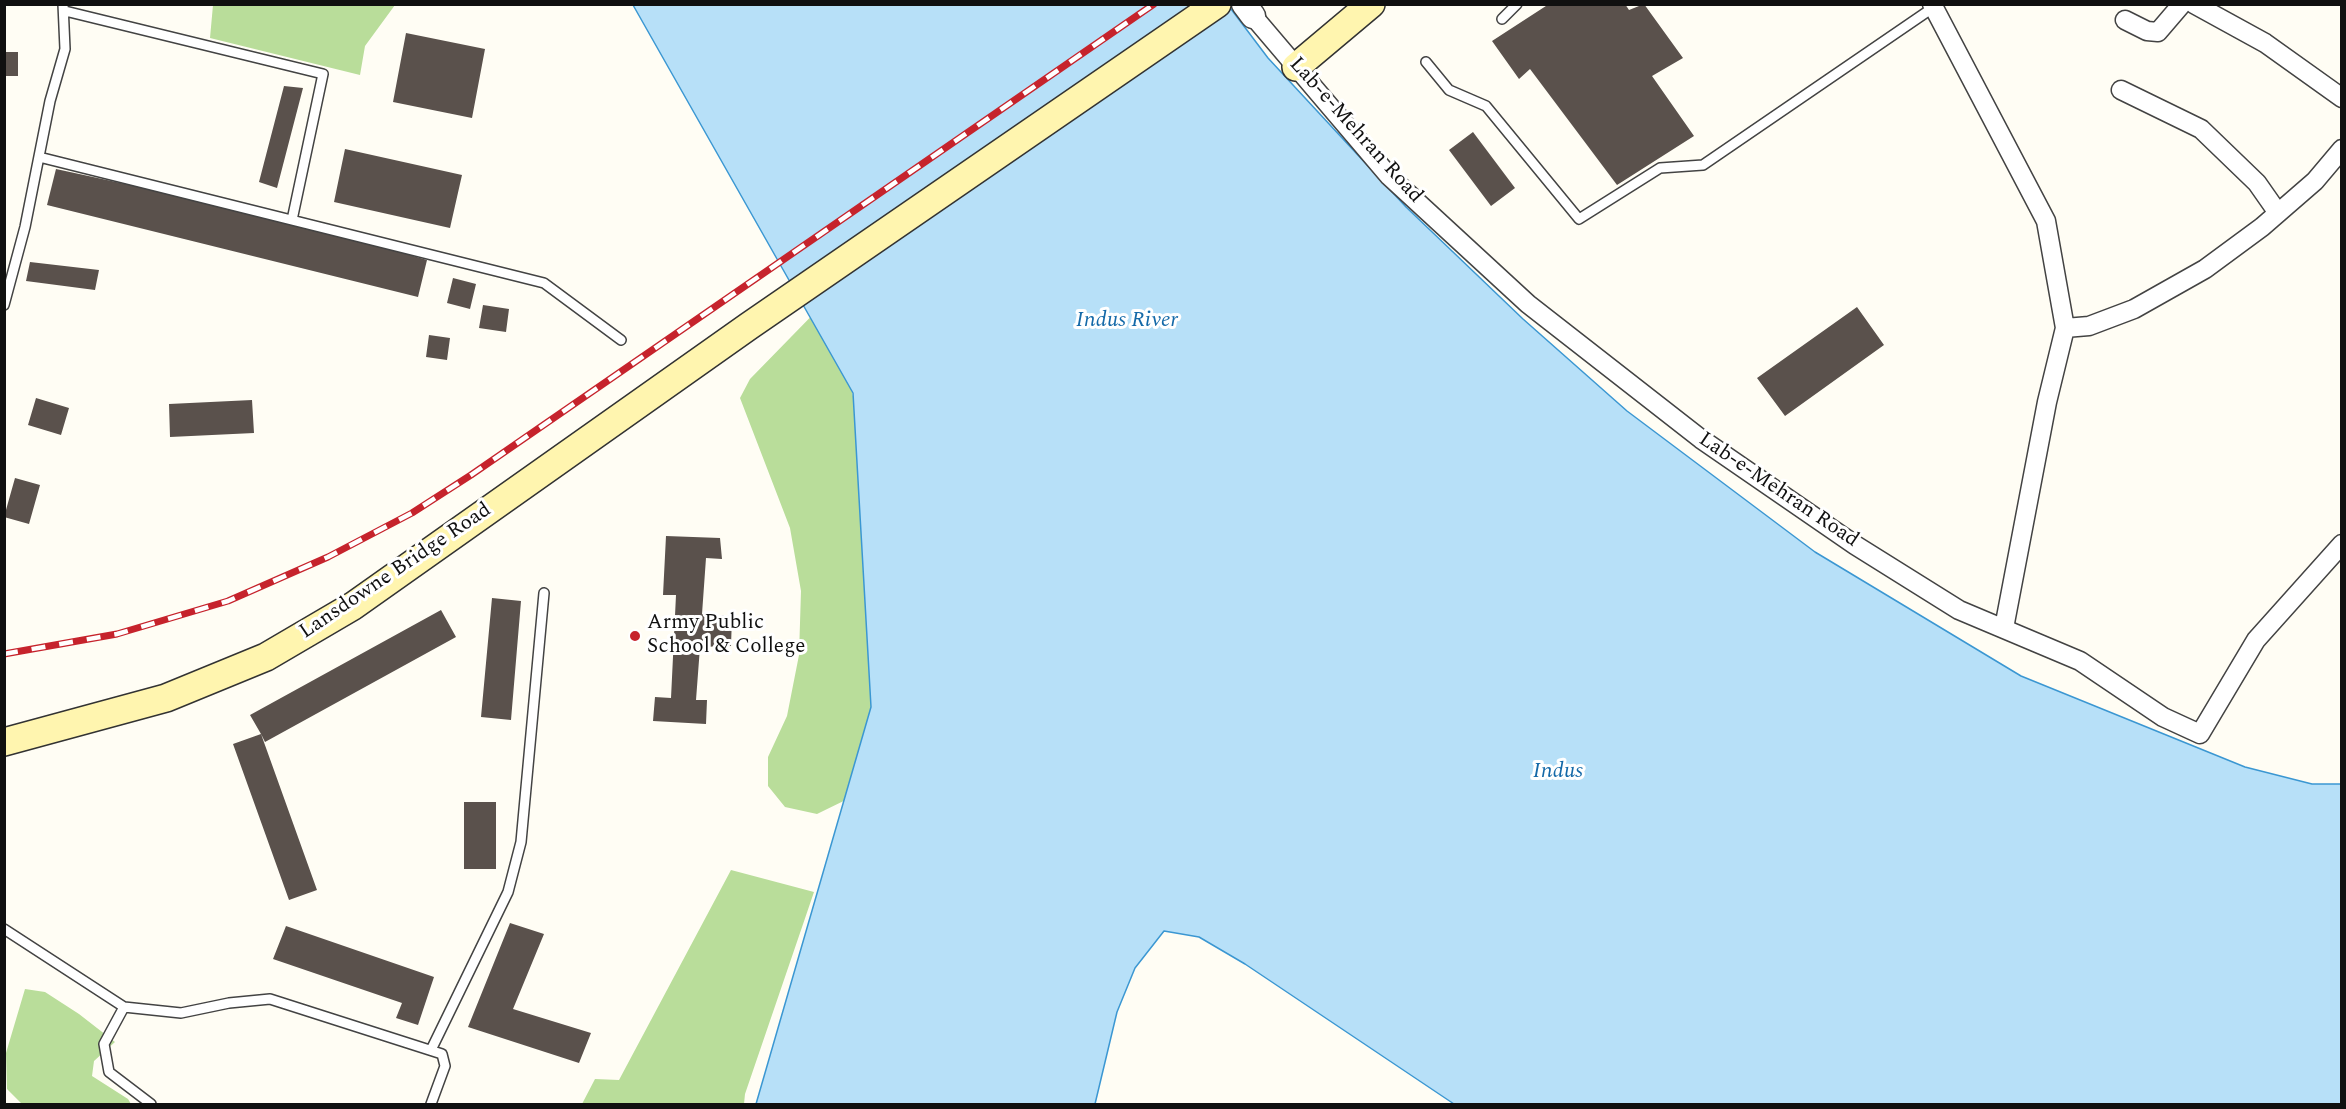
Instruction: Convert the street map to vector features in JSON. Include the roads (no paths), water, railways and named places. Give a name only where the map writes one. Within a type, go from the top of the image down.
[{"type":"main road","name":"Lansdowne Bridge Road","points":[[4,742],[166,698],[266,657],[353,606],[749,326],[1217,4]]},
{"type":"main road","points":[[1296,67],[1371,4]]},
{"type":"street","points":[[2124,20],[2147,31],[2158,32],[2182,4]]},
{"type":"street","points":[[1933,6],[2046,221],[2065,328],[2047,402],[2004,628]]},
{"type":"street","points":[[2205,6],[2265,43],[2342,98]]},
{"type":"street","name":"Lab-e-Mehran Road","points":[[1248,10],[1389,176],[1528,304],[1701,439],[1846,538],[1959,610],[2080,661],[2163,717],[2200,734],[2256,640],[2342,544]]},
{"type":"street","points":[[2121,90],[2201,129],[2257,183],[2278,213]]},
{"type":"street","points":[[2065,328],[2090,326],[2134,309],[2205,269],[2315,182],[2342,149]]},
{"type":"lane","points":[[1502,19],[1517,4]]},
{"type":"lane","points":[[1426,62],[1449,90],[1486,106],[1579,219],[1660,168],[1703,165],[1933,6]]},
{"type":"lane","points":[[4,305],[50,101],[65,49],[64,8],[323,74],[292,220]]},
{"type":"lane","points":[[39,157],[544,283],[621,340]]},
{"type":"lane","points":[[431,1050],[508,892],[521,842],[544,593]]},
{"type":"lane","points":[[4,929],[124,1007],[181,1013],[229,1003],[270,999],[442,1054],[445,1066],[431,1104]]},
{"type":"lane","points":[[124,1007],[104,1044],[109,1072],[151,1104]]},
{"type":"water","points":[[633,5],[1228,5],[1268,58],[1406,207],[1523,319],[1627,411],[1815,552],[2021,676],[2245,767],[2312,784],[2341,784],[2341,1104],[1454,1104],[1245,964],[1199,937],[1164,931],[1135,968],[1117,1012],[1095,1104],[756,1104],[871,707],[853,393]]},
{"type":"railway","points":[[4,654],[117,634],[228,601],[328,557],[412,513],[471,475],[1154,4]]},
{"type":"place","name":"Army Public School & College","points":[[635,636]]},
{"type":"water label","name":"Indus River","points":[[1127,322]]},
{"type":"water label","name":"Indus","points":[[1558,773]]}]
